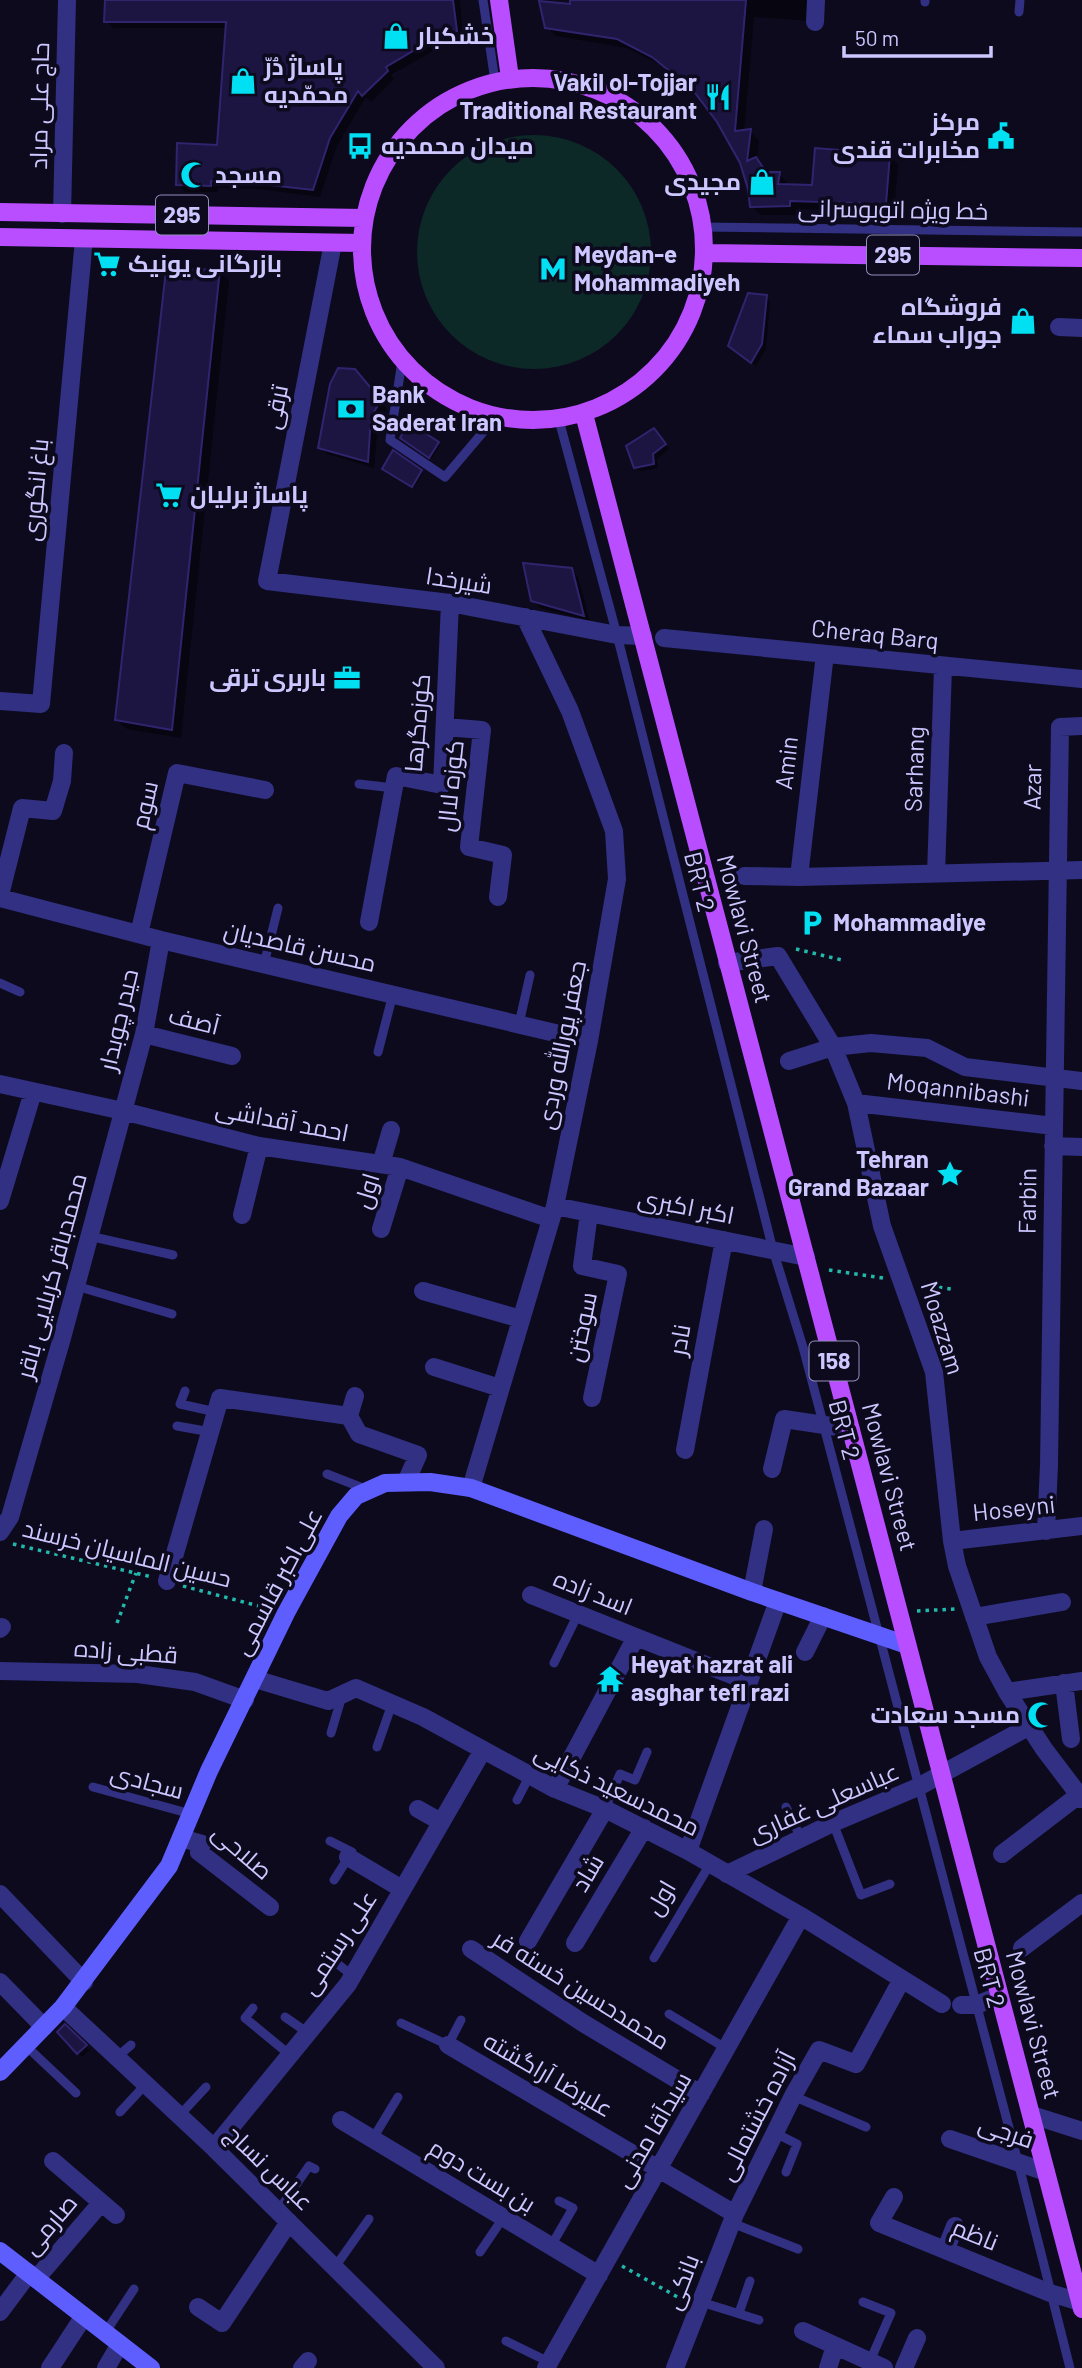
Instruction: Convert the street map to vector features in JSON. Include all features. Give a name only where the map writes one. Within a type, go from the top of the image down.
[{"type":"main road","points":[[499,0],[503,79]]},
{"type":"main road","points":[[549,77],[586,85],[621,101],[652,125],[676,155],[694,189],[703,227],[704,253],[698,295],[682,335],[656,369],[623,396],[584,414],[559,420],[527,422],[495,418],[444,397],[402,361],[380,328],[366,290],[362,243],[364,218],[381,168],[407,131],[433,108],[462,92],[503,79],[549,77]]},
{"type":"main road","name":"295","points":[[0,212],[364,218]]},
{"type":"main road","name":"295","points":[[0,237],[362,243]]},
{"type":"main road","name":"295","points":[[704,253],[1082,258]]},
{"type":"main road","name":"Mowlavi Street","points":[[584,414],[1046,2172],[1075,2250],[1081,2306]]},
{"type":"street","name":"حاج علی مراد","points":[[62,214],[67,0]]},
{"type":"street","points":[[815,22],[816,0]]},
{"type":"street","name":"باغ انگوری","points":[[0,701],[41,704],[83,239]]},
{"type":"street","name":"ترقی","points":[[267,581],[333,243]]},
{"type":"street","points":[[1059,327],[1082,328]]},
{"type":"street","name":"شیرخدا","points":[[267,581],[450,603],[618,635],[643,636]]},
{"type":"street","name":"کوزه‌گرها","points":[[369,922],[396,776],[442,785],[450,603]]},
{"type":"street","name":"جعفر پورالله وردی","points":[[471,1488],[553,1213],[589,1041],[617,879],[614,831],[570,711],[525,617]]},
{"type":"street","name":"Cheraq Barq","points":[[664,638],[1082,679]]},
{"type":"street","name":"Amin","points":[[799,877],[825,654]]},
{"type":"street","name":"Sarhang","points":[[936,874],[943,667]]},
{"type":"street","name":"Azar","points":[[1056,871],[1059,727],[1082,726]]},
{"type":"street","name":"کوزه لاال","points":[[445,727],[482,730],[469,848],[503,855],[498,897]]},
{"type":"street","points":[[0,896],[6,841],[22,808],[53,811],[62,780],[64,753]]},
{"type":"street","name":"سوم","points":[[139,934],[177,773],[265,790]]},
{"type":"street","points":[[744,876],[1082,870]]},
{"type":"street","name":"Farbin","points":[[1046,1531],[1056,871]]},
{"type":"street","name":"محسن قاصدیان","points":[[0,896],[161,940],[589,1041]]},
{"type":"street","name":"حیدر چوبدار","points":[[123,1111],[144,1034],[161,940]]},
{"type":"street","points":[[727,963],[778,956]]},
{"type":"street","name":"Moazzam","points":[[778,956],[833,1047],[856,1103],[882,1226],[933,1372],[951,1541],[988,1657],[1007,1692],[1081,1797]]},
{"type":"street","name":"آصف","points":[[144,1034],[232,1056]]},
{"type":"street","points":[[789,1061],[833,1047],[871,1043],[927,1048],[965,1066],[1082,1081]]},
{"type":"street","name":"احمد آقداشی","points":[[0,1084],[123,1111],[259,1146],[400,1167],[553,1213]]},
{"type":"street","points":[[0,1200],[33,1093]]},
{"type":"street","name":"Moqannibashi","points":[[856,1103],[1054,1126]]},
{"type":"street","name":"محمدباقر کربلایی باقر","points":[[7,1538],[10,1517],[123,1111]]},
{"type":"street","points":[[381,1164],[391,1130]]},
{"type":"street","points":[[242,1215],[259,1146]]},
{"type":"street","points":[[1053,1146],[1082,1147]]},
{"type":"street","name":"اول","points":[[381,1228],[400,1167]]},
{"type":"street","name":"اکبر اکبری","points":[[553,1213],[589,1213],[773,1250],[808,1262]]},
{"type":"street","name":"سوختن","points":[[589,1213],[582,1266],[618,1274],[592,1398]]},
{"type":"street","name":"نادر","points":[[685,1450],[723,1240]]},
{"type":"street","points":[[423,1291],[521,1319]]},
{"type":"street","points":[[434,1367],[500,1388]]},
{"type":"street","points":[[355,1396],[349,1416],[359,1434],[418,1455],[406,1482]]},
{"type":"street","points":[[167,1581],[218,1405],[349,1416]]},
{"type":"street","points":[[772,1469],[784,1419],[851,1429]]},
{"type":"street","name":"علی‌اکبر قاسمی","points":[[0,2072],[84,1982],[169,1866],[209,1771],[286,1613],[340,1516],[356,1496],[368,1490],[385,1483],[406,1482],[430,1482],[471,1488],[752,1592],[907,1644]]},
{"type":"street","name":"Hoseyni","points":[[951,1541],[1082,1526]]},
{"type":"street","points":[[752,1592],[764,1529]]},
{"type":"street","name":"اسد زاده","points":[[531,1595],[749,1682]]},
{"type":"street","points":[[688,1851],[778,1601]]},
{"type":"street","points":[[972,1612],[1062,1602]]},
{"type":"street","points":[[805,1652],[823,1616]]},
{"type":"street","points":[[555,1789],[636,1637]]},
{"type":"street","name":"قطبی زاده","points":[[0,1671],[138,1674],[195,1682],[245,1700]]},
{"type":"street","name":"محمدسعید ذکایی","points":[[255,1679],[328,1701],[356,1688],[423,1717],[555,1789],[605,1809],[688,1851],[802,1916],[942,2004]]},
{"type":"street","points":[[1007,1692],[1073,1682],[1070,1739]]},
{"type":"street","name":"عباسعلی غفاری","points":[[727,1874],[833,1823],[941,1776],[1030,1726]]},
{"type":"street","name":"علی رستمی","points":[[214,2148],[353,1976],[482,1750]]},
{"type":"street","points":[[1002,1854],[1081,1797]]},
{"type":"street","points":[[418,1809],[441,1822]]},
{"type":"street","points":[[528,1941],[605,1809]]},
{"type":"street","name":"شاد","points":[[575,1943],[644,1828]]},
{"type":"street","name":"صلاحی","points":[[181,1838],[202,1844],[200,1852],[270,1906]]},
{"type":"street","points":[[348,1857],[402,1889]]},
{"type":"street","points":[[0,1894],[84,1982]]},
{"type":"street","points":[[1022,1948],[1082,1903]]},
{"type":"street","name":"سیدآقا مدنی","points":[[548,2365],[802,1916]]},
{"type":"street","name":"محمدحسین خسته فر","points":[[471,1949],[583,2023],[701,2094]]},
{"type":"street","name":"آزاده خشتمالی","points":[[734,2219],[818,2050],[856,2064],[902,1979]]},
{"type":"street","points":[[0,1982],[44,2027]]},
{"type":"street","points":[[969,2005],[999,1996]]},
{"type":"street","name":"عباس نساج","points":[[63,2007],[214,2148],[436,2368]]},
{"type":"street","name":"علیرضا آراگشته","points":[[448,2045],[659,2169],[734,2219]]},
{"type":"street","points":[[1032,2115],[1082,2131]]},
{"type":"street","name":"بن بست دوم","points":[[341,2120],[551,2246],[603,2267]]},
{"type":"street","name":"فرجی","points":[[950,2139],[1046,2172]]},
{"type":"street","name":"صارمی","points":[[53,2161],[116,2215]]},
{"type":"street","name":"ناظم","points":[[894,2197],[880,2223],[1081,2306]]},
{"type":"street","name":"صارمی","points":[[0,2312],[101,2203]]},
{"type":"street","points":[[198,2307],[222,2323],[283,2216]]},
{"type":"street","name":"بانکی","points":[[675,2368],[734,2219]]},
{"type":"street","points":[[946,2249],[955,2226]]},
{"type":"street","points":[[0,2251],[150,2368]]},
{"type":"street","points":[[50,2368],[84,2316]]},
{"type":"street","points":[[803,2331],[877,2365]]},
{"type":"street","points":[[904,2368],[917,2338]]},
{"type":"street","points":[[106,2368],[120,2344]]},
{"type":"street","points":[[828,2368],[835,2346]]},
{"type":"lane","points":[[483,0],[503,79]]},
{"type":"lane","points":[[1019,12],[1020,0]]},
{"type":"lane","name":"خط ویژه اتوبوسرانی","points":[[703,227],[1082,232]]},
{"type":"lane","points":[[402,361],[390,440],[445,477],[495,418]]},
{"type":"lane","name":"BRT 2","points":[[559,420],[618,635],[773,1250],[803,1347],[879,1636],[918,1787],[969,2005],[1018,2162],[1070,2368]]},
{"type":"lane","points":[[359,784],[394,788]]},
{"type":"lane","points":[[264,964],[278,908]]},
{"type":"lane","points":[[519,1024],[530,975]]},
{"type":"lane","points":[[0,983],[20,992]]},
{"type":"lane","points":[[378,1052],[393,994]]},
{"type":"lane","points":[[89,1236],[173,1255]]},
{"type":"lane","points":[[75,1286],[173,1314]]},
{"type":"lane","points":[[184,1391],[180,1404],[218,1405]]},
{"type":"lane","points":[[177,1426],[211,1432]]},
{"type":"lane","points":[[327,1474],[368,1490]]},
{"type":"lane","points":[[554,1663],[578,1614]]},
{"type":"lane","points":[[331,1733],[343,1694]]},
{"type":"lane","points":[[377,1747],[392,1704]]},
{"type":"lane","points":[[605,1809],[620,1774],[635,1780],[647,1752]]},
{"type":"lane","points":[[517,1800],[530,1775]]},
{"type":"lane","name":"سجادی","points":[[93,1787],[191,1814]]},
{"type":"lane","points":[[786,1807],[801,1838]]},
{"type":"lane","points":[[833,1823],[861,1895],[890,1884]]},
{"type":"lane","points":[[330,1841],[352,1852],[334,1880]]},
{"type":"lane","name":"اول","points":[[654,1958],[710,1864]]},
{"type":"lane","points":[[325,1954],[353,1976]]},
{"type":"lane","points":[[253,2008],[245,2018],[290,2055]]},
{"type":"lane","points":[[669,2014],[727,2049]]},
{"type":"lane","points":[[285,2017],[308,2033]]},
{"type":"lane","points":[[401,2024],[448,2045],[461,2020]]},
{"type":"lane","points":[[25,2045],[76,2093]]},
{"type":"lane","points":[[117,2057],[131,2045]]},
{"type":"lane","points":[[120,2112],[146,2084]]},
{"type":"lane","points":[[179,2116],[206,2087]]},
{"type":"lane","points":[[793,2096],[866,2127]]},
{"type":"lane","points":[[372,2140],[398,2097]]},
{"type":"lane","points":[[775,2133],[797,2144],[786,2172]]},
{"type":"lane","points":[[283,2216],[309,2166],[315,2169]]},
{"type":"lane","points":[[551,2246],[573,2208],[559,2201]]},
{"type":"lane","points":[[480,2252],[503,2218]]},
{"type":"lane","points":[[335,2267],[369,2219]]},
{"type":"lane","points":[[734,2219],[798,2249]]},
{"type":"lane","points":[[739,2314],[750,2281]]},
{"type":"lane","points":[[105,2333],[134,2289]]},
{"type":"lane","points":[[863,2302],[891,2313],[877,2365]]},
{"type":"lane","points":[[700,2305],[759,2320]]},
{"type":"lane","points":[[506,2342],[548,2365]]},
{"type":"path","points":[[778,956],[799,948],[842,960]]},
{"type":"path","points":[[808,1262],[951,1289]]},
{"type":"path","name":"حسین الماسیان خرسند","points":[[7,1538],[286,1613]]},
{"type":"path","points":[[117,1623],[136,1573]]},
{"type":"path","points":[[899,1613],[972,1612]]},
{"type":"path","points":[[603,2267],[700,2305]]},
{"type":"green space","points":[[534,135],[579,144],[599,155],[624,178],[642,207],[651,252],[642,297],[631,317],[608,342],[579,360],[534,369],[489,360],[469,349],[444,326],[426,297],[417,252],[426,207],[437,187],[460,162],[489,144]]},
{"type":"building","points":[[105,0],[453,0],[457,31],[425,44],[386,67],[388,71],[362,96],[358,91],[330,138],[313,190],[211,181],[211,186],[176,185],[177,143],[217,145],[226,22],[104,22]]},
{"type":"building","points":[[570,0],[746,0],[735,131],[751,129],[747,161],[756,157],[766,172],[780,172],[778,184],[812,185],[815,148],[890,154],[886,204],[790,201],[790,206],[750,207],[740,163],[717,122],[692,89],[652,57],[617,39],[545,28],[539,1],[570,4]]},
{"type":"building","name":"پاساژ برلیان","points":[[220,269],[172,730],[115,720],[166,270]]},
{"type":"building","points":[[748,293],[767,295],[762,344],[751,363],[728,346]]},
{"type":"building","name":"Bank Saderat Iran","points":[[338,368],[355,369],[381,400],[371,417],[368,462],[318,448],[330,384]]},
{"type":"building","points":[[409,423],[439,442],[429,458],[400,438]]},
{"type":"building","points":[[654,428],[666,444],[653,454],[654,464],[634,468],[626,446]]},
{"type":"building","points":[[393,450],[422,470],[412,487],[382,469]]},
{"type":"building","points":[[523,563],[572,568],[584,616],[531,601]]},
{"type":"building","points":[[65,2024],[87,2045],[77,2054],[57,2032]]},
{"type":"place","name":"خشکبار","points":[[396,36]]},
{"type":"place","name":"پاساژ دُرّ محمّدیه","points":[[243,81]]},
{"type":"place","name":"Vakil ol-Tojjar Traditional Restaurant","points":[[718,97]]},
{"type":"place","name":"مرکز مخابرات قندی","points":[[1001,136]]},
{"type":"place","name":"میدان محمدیه","points":[[360,146]]},
{"type":"place","name":"مسجد","points":[[194,175]]},
{"type":"place","name":"مجیدی","points":[[762,182]]},
{"type":"place","name":"بازرگانی یونیک","points":[[107,264]]},
{"type":"place","name":"Meydan-e Mohammadiyeh","points":[[553,269]]},
{"type":"place","name":"فروشگاه جوراب سماء","points":[[1023,321]]},
{"type":"place","name":"Bank Saderat Iran","points":[[351,409]]},
{"type":"place","name":"پاساژ برلیان","points":[[169,495]]},
{"type":"place","name":"باربری ترقی","points":[[347,678]]},
{"type":"place","name":"Mohammadiye","points":[[812,923]]},
{"type":"place","name":"Tehran Grand Bazaar","points":[[950,1174]]},
{"type":"place","name":"Heyat hazrat ali asghar tefl razi","points":[[610,1679]]},
{"type":"place","name":"مسجد سعادت","points":[[1041,1715]]}]
